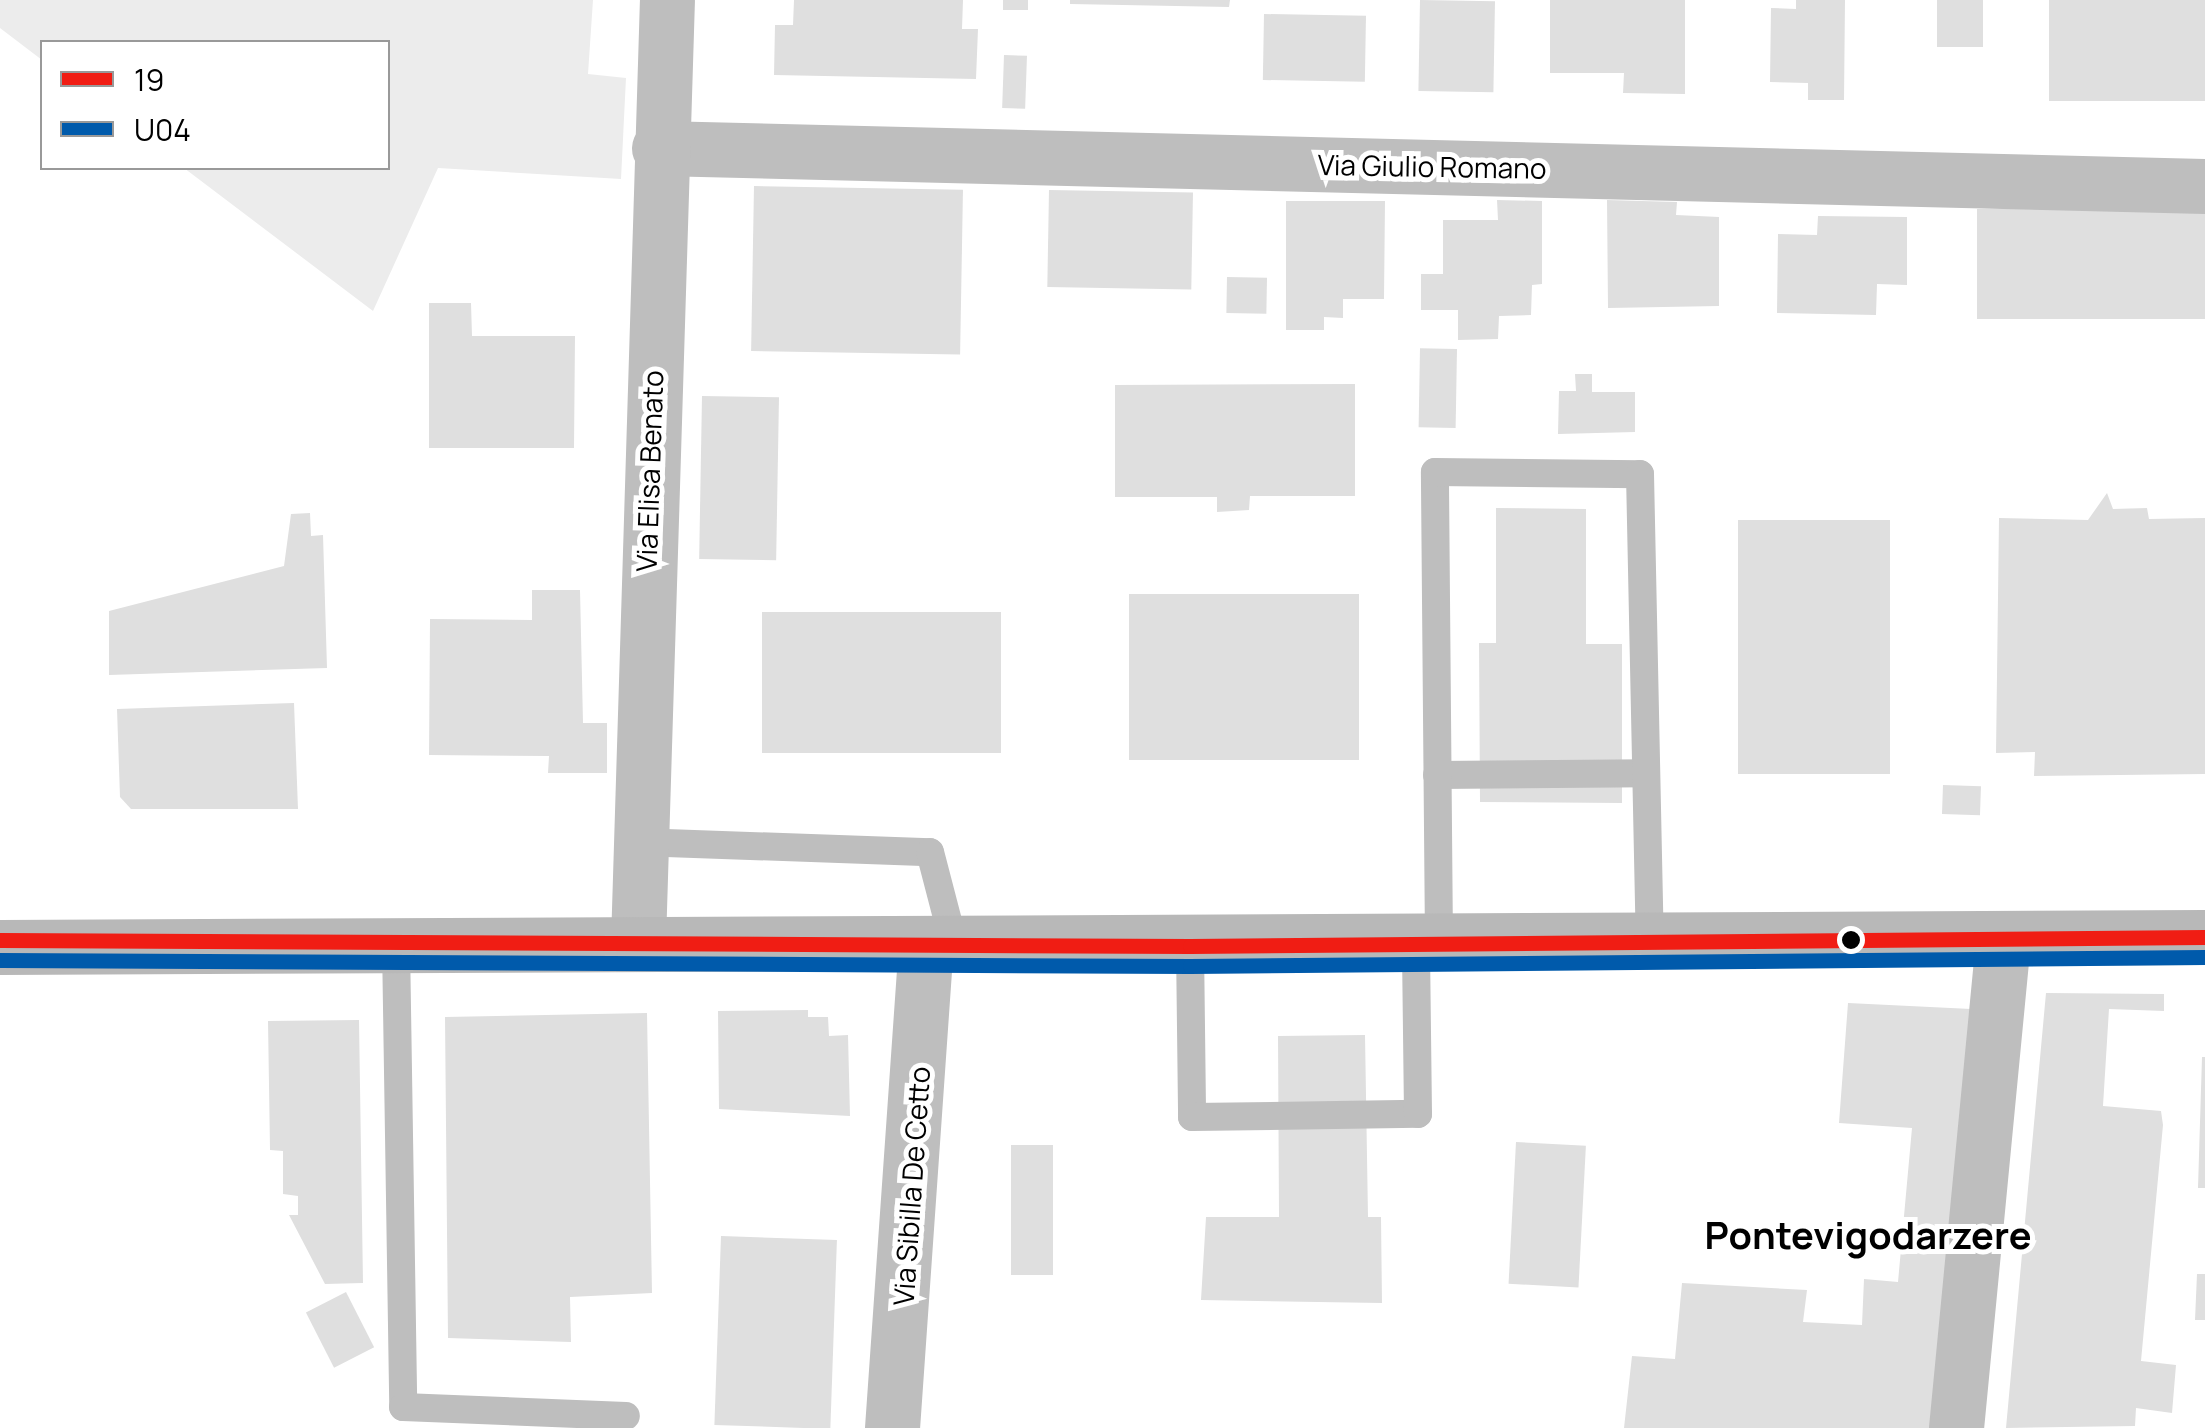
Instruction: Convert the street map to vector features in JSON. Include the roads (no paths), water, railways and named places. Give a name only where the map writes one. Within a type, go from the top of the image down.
[{"type":"main road","points":[[4,944],[638,942],[1190,946],[2205,937]]},
{"type":"street","name":"Via Elisa Benato","points":[[638,942],[638,842],[667,0]]},
{"type":"street","name":"Via Giulio Romano","points":[[660,148],[2205,186]]},
{"type":"street","points":[[1956,1428],[2003,938]]},
{"type":"street","name":"Via Sibilla De Cetto","points":[[892,1428],[940,944]]},
{"type":"lane","points":[[1190,946],[1192,1117],[1418,1114],[1437,774],[1435,472],[1640,474],[1650,941]]},
{"type":"lane","points":[[1437,774],[1646,773]]},
{"type":"lane","points":[[638,842],[930,852],[940,944]]},
{"type":"lane","points":[[396,944],[403,1407],[626,1416]]},
{"type":"district","name":"Pontevigodarzere","points":[[1868,1235]]}]
